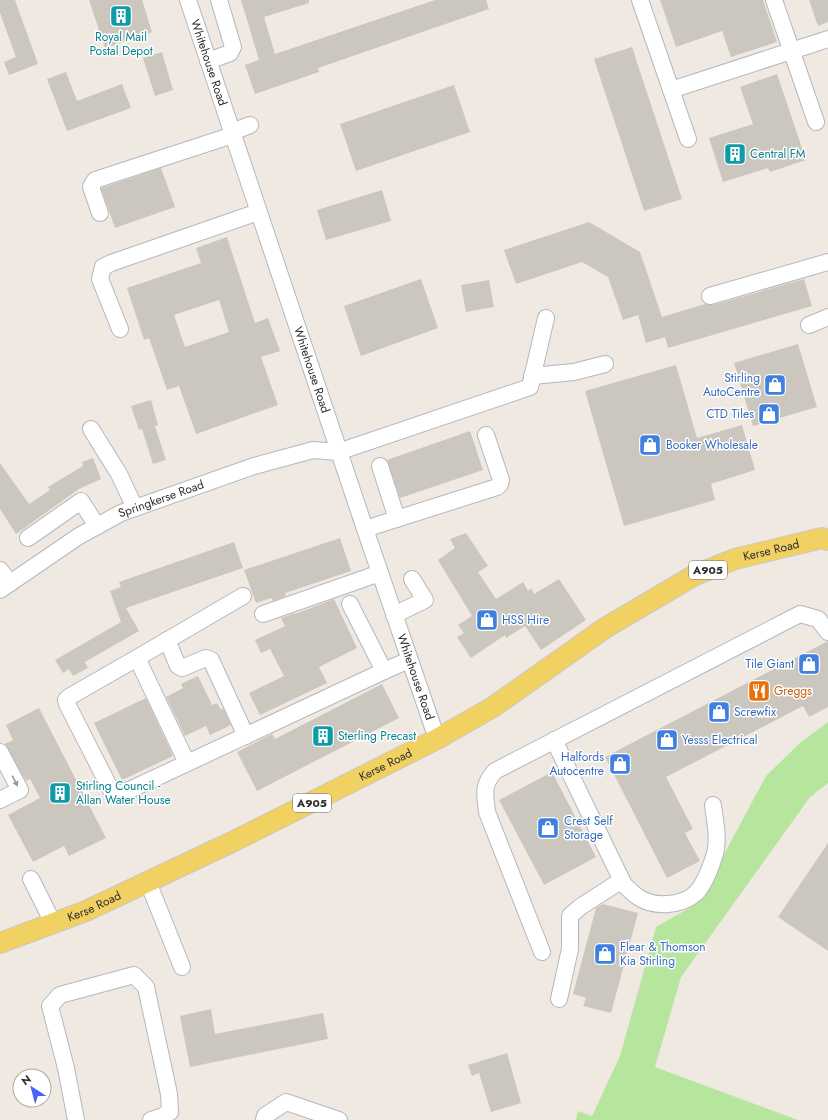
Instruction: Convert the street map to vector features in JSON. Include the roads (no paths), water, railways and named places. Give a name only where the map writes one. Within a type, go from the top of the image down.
[{"type":"main road","name":"Kerse Road","points":[[0,942],[86,911],[232,842],[437,739],[493,707],[605,628],[695,575],[735,559],[826,536]]},
{"type":"street","name":"Whitehouse Road","points":[[188,0],[338,452],[437,739]]},
{"type":"street","points":[[208,61],[230,53],[233,47],[219,0]]},
{"type":"street","points":[[640,0],[688,139]]},
{"type":"street","points":[[774,0],[816,122]]},
{"type":"street","points":[[671,90],[828,39]]},
{"type":"street","points":[[100,213],[91,187],[96,180],[232,133],[250,125]]},
{"type":"street","points":[[120,330],[100,279],[104,267],[258,212]]},
{"type":"street","points":[[710,296],[828,262]]},
{"type":"street","points":[[808,325],[828,317]]},
{"type":"street","points":[[338,452],[530,387],[546,318]]},
{"type":"street","points":[[532,376],[574,372],[605,364]]},
{"type":"street","points":[[91,429],[119,474],[135,508]]},
{"type":"street","points":[[365,529],[497,487],[500,484],[500,480],[486,435]]},
{"type":"street","name":"Springkerse Road","points":[[5,586],[97,526],[121,513],[254,466],[313,450],[338,452]]},
{"type":"street","points":[[380,466],[397,519]]},
{"type":"street","points":[[28,538],[81,501],[97,526]]},
{"type":"street","points":[[0,570],[5,586]]},
{"type":"street","points":[[263,614],[380,573]]},
{"type":"street","points":[[394,615],[426,600],[412,578]]},
{"type":"street","points":[[243,596],[66,700],[111,790],[121,794],[409,660]]},
{"type":"street","points":[[350,604],[384,671]]},
{"type":"street","points":[[542,952],[486,812],[485,792],[487,780],[495,771],[800,614],[818,619],[828,632]]},
{"type":"street","points":[[166,640],[178,666],[182,668],[206,658],[211,660],[246,736]]},
{"type":"street","points":[[137,658],[187,763]]},
{"type":"street","points":[[554,740],[624,885],[639,898],[659,904],[678,903],[696,893],[706,877],[715,853],[717,829],[713,805]]},
{"type":"street","points":[[0,752],[20,790],[0,800]]},
{"type":"street","points":[[31,879],[53,923]]},
{"type":"street","points":[[559,999],[570,949],[570,916],[580,906],[622,880]]},
{"type":"street","points":[[148,882],[182,967]]},
{"type":"street","points":[[76,1120],[66,1068],[50,1006],[60,995],[134,974],[146,987],[169,1094],[170,1112],[151,1120]]},
{"type":"street","points":[[264,1120],[265,1116],[286,1102],[339,1120]]},
{"type":"place","name":"Royal Mail Postal Depot","points":[[121,16]]},
{"type":"place","name":"Central FM","points":[[735,154]]},
{"type":"place","name":"Stirling AutoCentre","points":[[775,385]]},
{"type":"place","name":"CTD Tiles","points":[[769,414]]},
{"type":"place","name":"Booker Wholesale","points":[[650,445]]},
{"type":"place","name":"HSS Hire","points":[[487,620]]},
{"type":"place","name":"Tile Giant","points":[[809,664]]},
{"type":"place","name":"Greggs","points":[[759,691]]},
{"type":"place","name":"Screwfix","points":[[719,712]]},
{"type":"place","name":"Sterling Precast","points":[[323,736]]},
{"type":"place","name":"Yesss Electrical","points":[[667,740]]},
{"type":"place","name":"Halfords Autocentre","points":[[620,764]]},
{"type":"place","name":"Stirling Council - Allan Water House","points":[[60,793]]},
{"type":"place","name":"Crest Self Storage","points":[[548,828]]},
{"type":"place","name":"Flear & Thomson Kia Stirling","points":[[605,954]]}]
